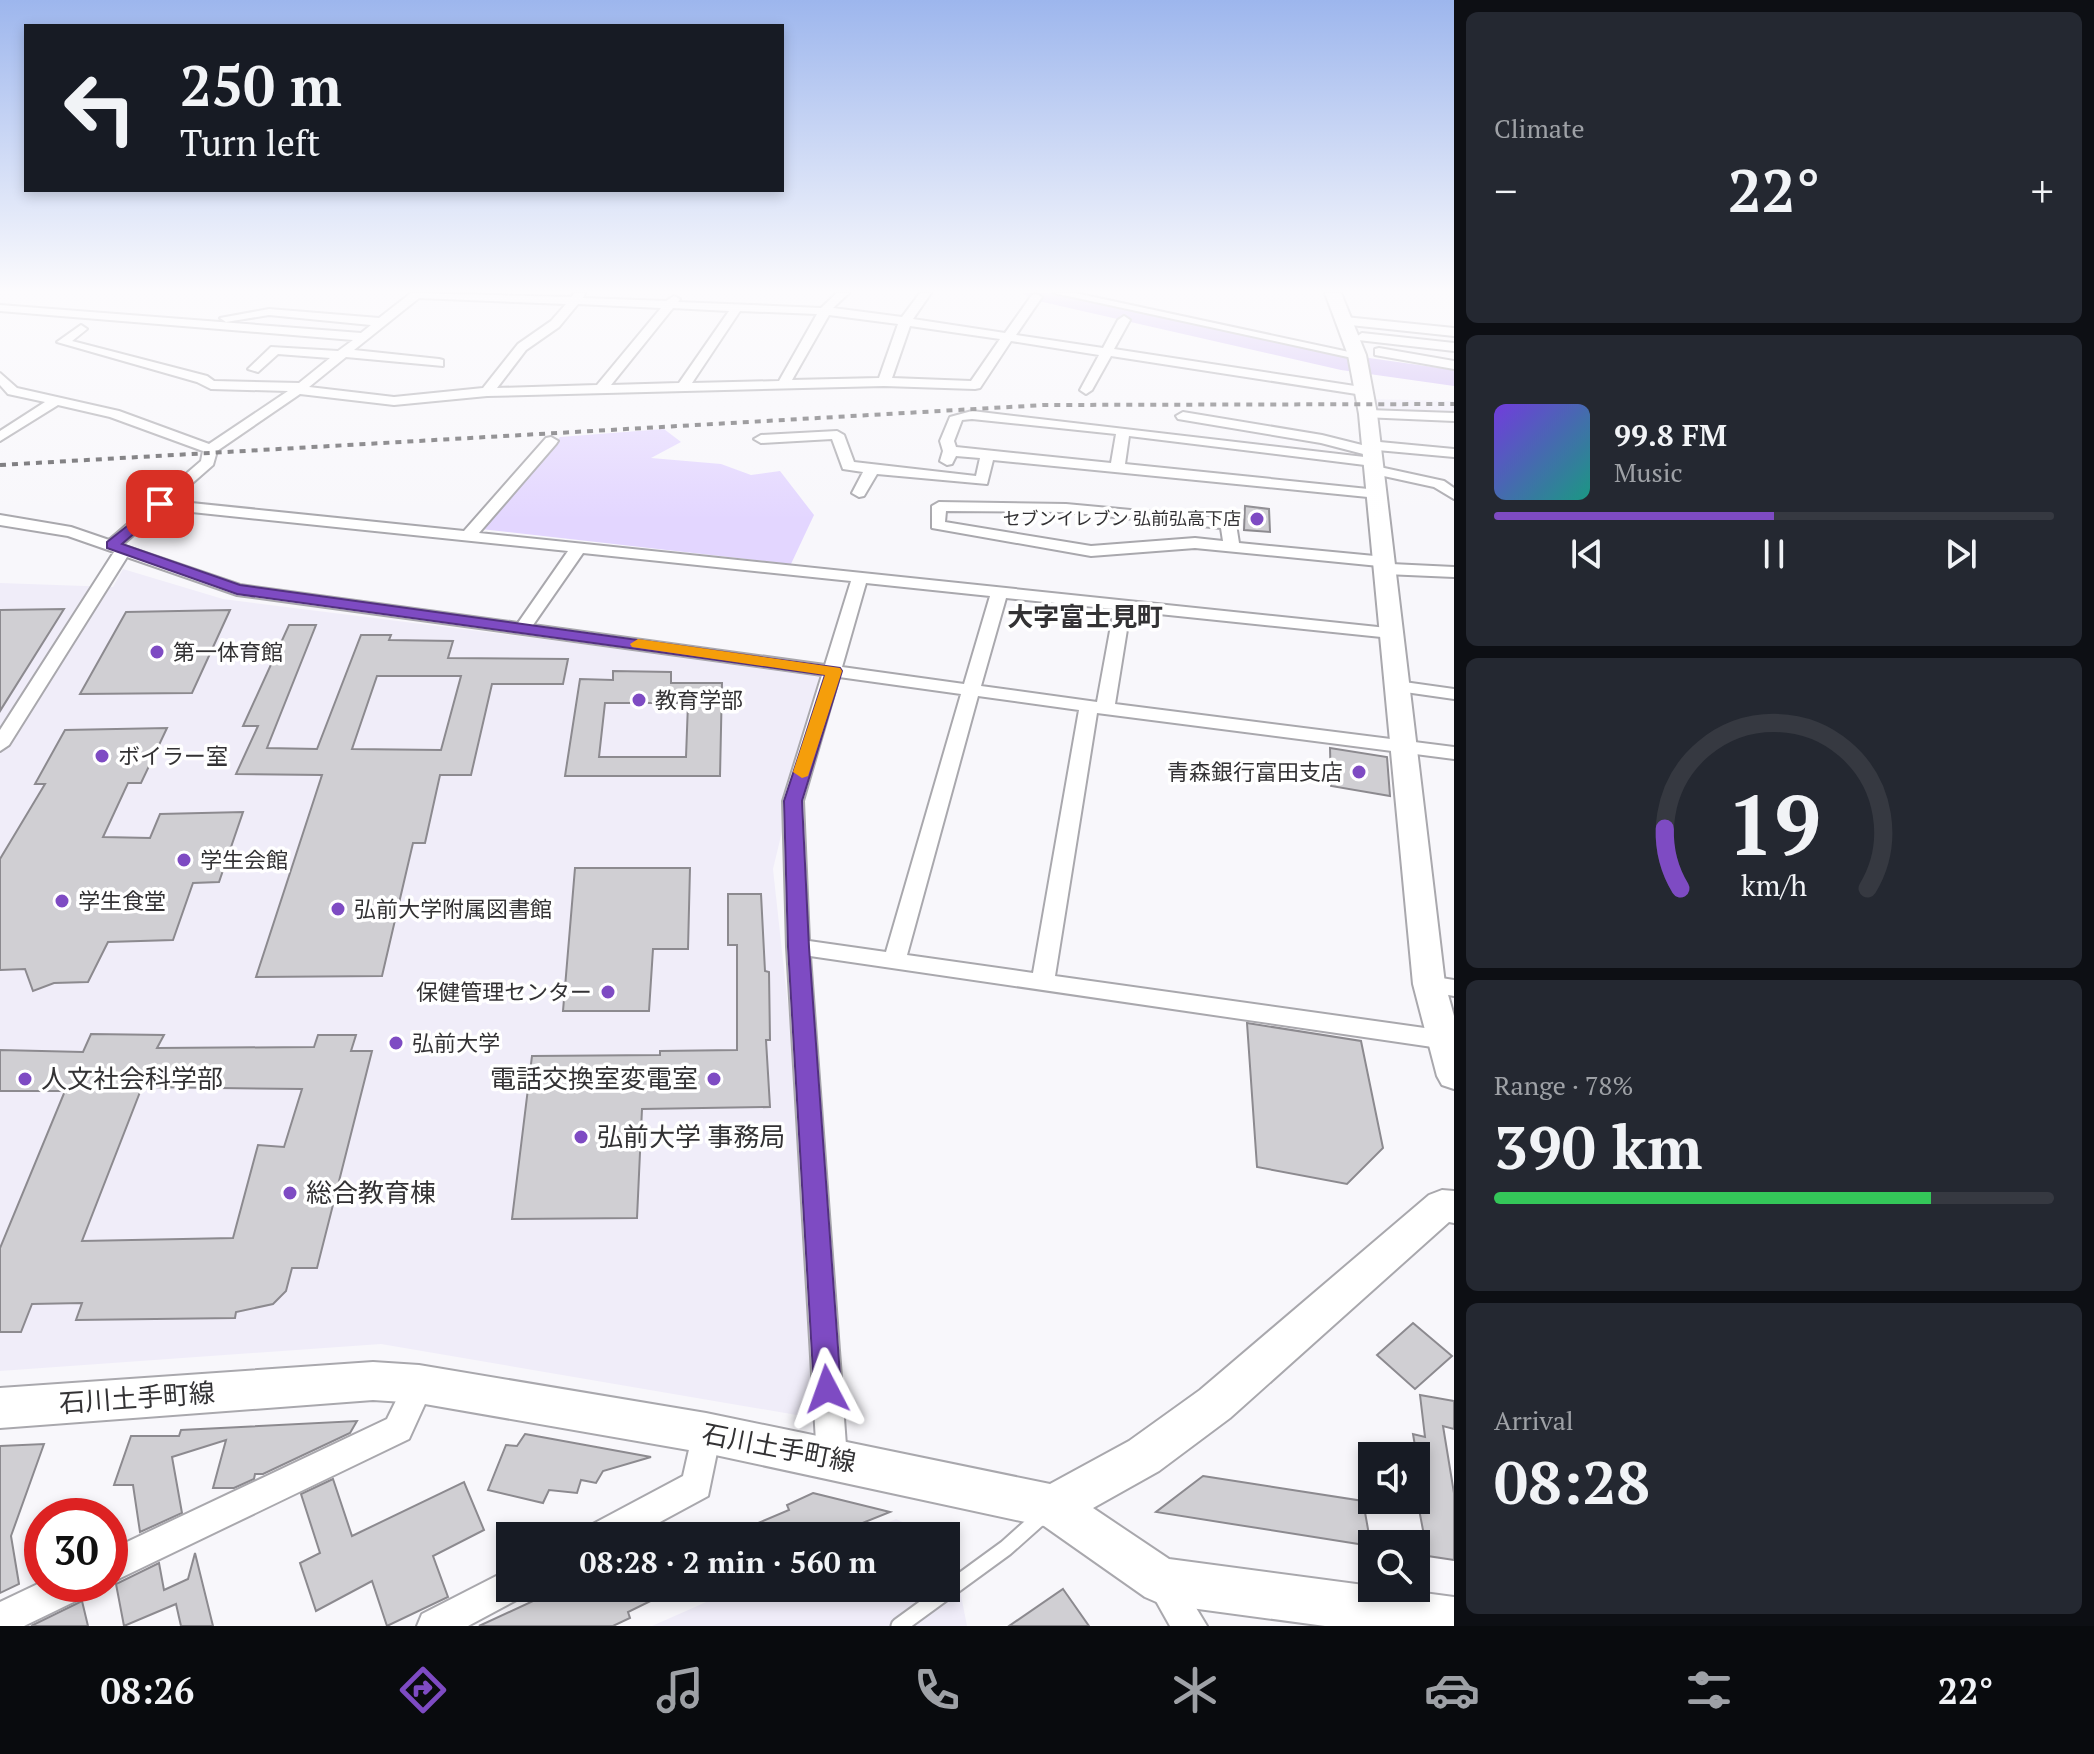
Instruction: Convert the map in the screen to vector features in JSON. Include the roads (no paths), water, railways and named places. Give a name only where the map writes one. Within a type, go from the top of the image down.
[{"type":"street","points":[[164,369],[202,379],[211,385],[300,388],[394,401],[487,392],[687,386],[884,382],[975,385],[986,369]]},
{"type":"street","points":[[0,745],[118,548],[160,504],[208,462],[210,449],[324,369]]},
{"type":"street","points":[[487,392],[505,369]]},
{"type":"street","points":[[601,389],[617,369]]},
{"type":"street","points":[[685,405],[687,386],[698,369]]},
{"type":"street","points":[[784,384],[793,369]]},
{"type":"street","points":[[884,382],[889,369]]},
{"type":"street","points":[[1086,390],[1098,369]]},
{"type":"street","points":[[1199,369],[1454,417]]},
{"type":"street","points":[[1359,369],[1378,494],[1405,749],[1441,986],[1446,1040],[1454,1076]]},
{"type":"street","points":[[0,377],[13,391],[114,414],[210,449]]},
{"type":"street","points":[[0,437],[54,402]]},
{"type":"street","points":[[942,477],[950,451],[947,441],[957,417],[972,415],[1372,457],[1454,453]]},
{"type":"street","points":[[1183,416],[1322,439],[1439,484],[1454,495]]},
{"type":"street","points":[[1117,469],[1123,431]]},
{"type":"street","points":[[761,439],[837,435],[848,466],[982,481],[987,456]]},
{"type":"street","points":[[468,536],[551,441]]},
{"type":"street","points":[[950,451],[1378,494]]},
{"type":"street","points":[[859,493],[872,469]]},
{"type":"street","points":[[160,504],[1391,633]]},
{"type":"street","points":[[1232,546],[1228,524],[1066,508],[939,506],[937,525],[1091,551],[1195,543],[1454,572]]},
{"type":"street","points":[[0,520],[71,532],[237,590],[1405,749],[1454,753]]},
{"type":"street","points":[[523,628],[579,547]]},
{"type":"street","points":[[832,1459],[798,947],[793,801],[860,577]]},
{"type":"street","points":[[894,961],[968,689],[999,592]]},
{"type":"street","points":[[1043,980],[1097,707],[1123,605]]},
{"type":"street","points":[[1397,686],[1454,694]]},
{"type":"street","points":[[798,947],[1446,1040]]},
{"type":"street","points":[[1190,1626],[1161,1581],[1053,1506],[1144,1456],[1215,1404],[1442,1206],[1454,1207]]},
{"type":"street","name":"石川土手町線","points":[[0,1408],[373,1381],[419,1384],[706,1433],[1053,1506]]},
{"type":"street","points":[[128,1558],[398,1429],[419,1384]]},
{"type":"street","points":[[628,1522],[697,1485],[706,1433]]},
{"type":"street","points":[[1161,1581],[1454,1620]]},
{"type":"street","points":[[434,1626],[496,1593]]},
{"type":"street","points":[[0,1620],[37,1602]]},
{"type":"lane","points":[[899,1626],[1006,1548],[1053,1506]]},
{"type":"waterway","points":[[1390,369],[1454,378]]},
{"type":"railway","points":[[0,465],[1044,405],[1454,404]]},
{"type":"place","name":"セブンイレブン 弘前弘高下店","points":[[1257,519]]},
{"type":"place","name":"第一体育館","points":[[157,652]]},
{"type":"place","name":"教育学部","points":[[639,700]]},
{"type":"place","name":"ボイラー室","points":[[102,756]]},
{"type":"place","name":"青森銀行富田支店","points":[[1359,772]]},
{"type":"place","name":"学生会館","points":[[184,860]]},
{"type":"place","name":"学生食堂","points":[[62,901]]},
{"type":"place","name":"弘前大学附属図書館","points":[[338,909]]},
{"type":"place","name":"保健管理センター","points":[[608,992]]},
{"type":"place","name":"弘前大学","points":[[396,1043]]},
{"type":"place","name":"人文社会科学部","points":[[25,1079]]},
{"type":"place","name":"電話交換室変電室","points":[[714,1079]]},
{"type":"place","name":"弘前大学 事務局","points":[[581,1137]]},
{"type":"place","name":"総合教育棟","points":[[290,1193]]},
{"type":"district","name":"大字富士見町","points":[[1085,617]]}]
